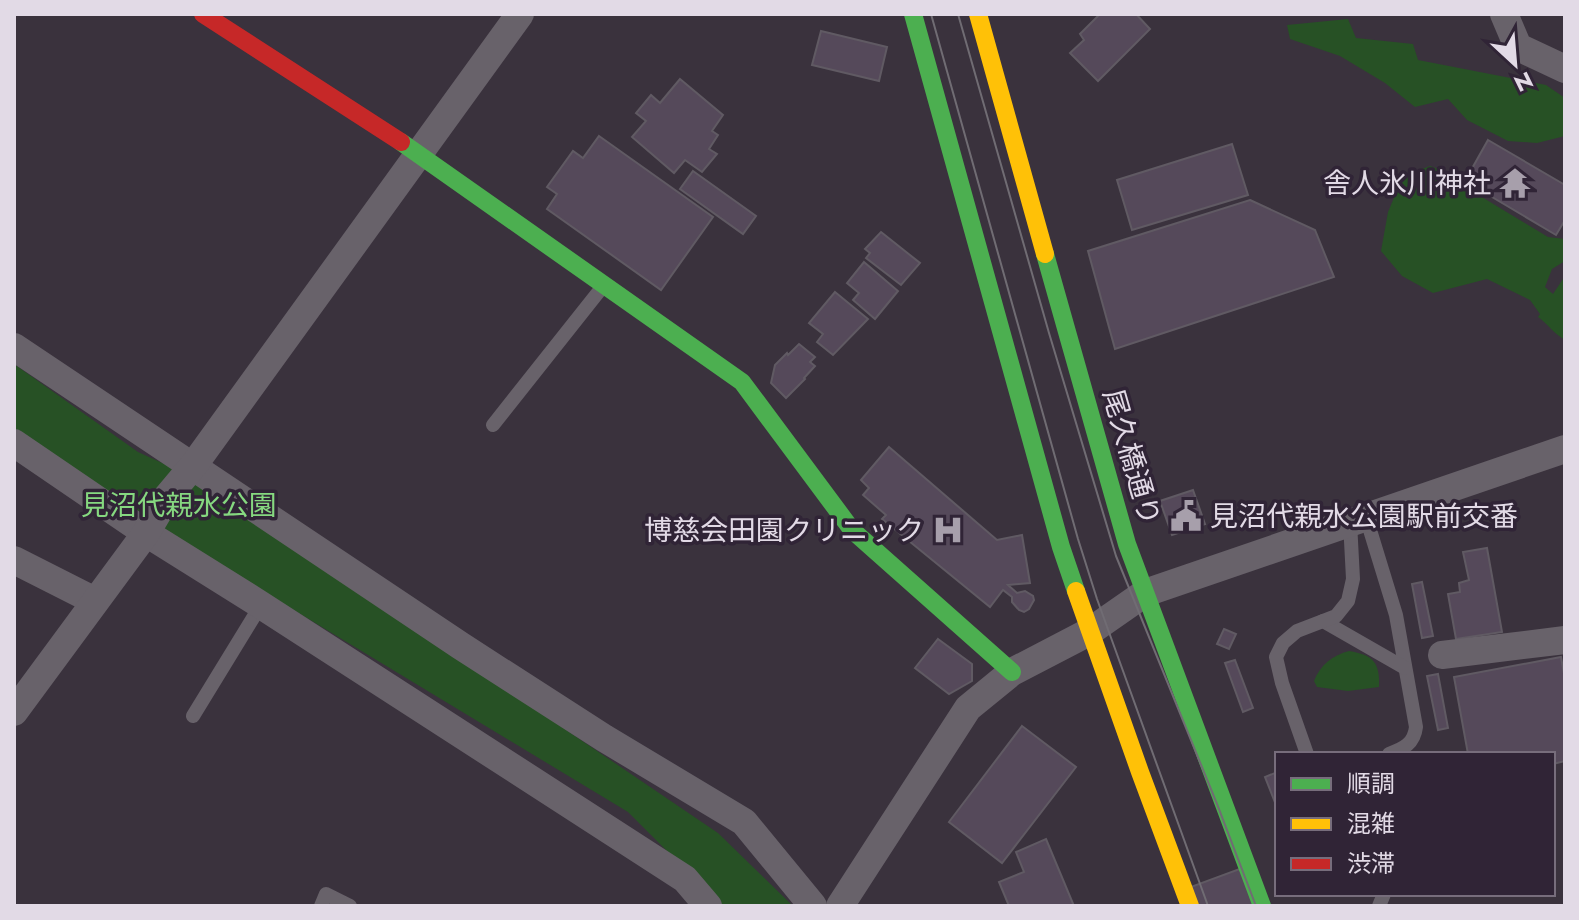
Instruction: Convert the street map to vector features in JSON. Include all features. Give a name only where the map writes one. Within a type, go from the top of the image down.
[{"type":"main road","points":[[203,14],[419,154],[742,382],[852,530],[1012,672]]},
{"type":"main road","points":[[913,14],[1061,547],[1190,906]]},
{"type":"main road","name":"尾久橋通り","points":[[978,14],[1127,544],[1262,906]]},
{"type":"street","points":[[14,712],[520,14]]},
{"type":"street","points":[[1504,14],[1518,47],[1565,69]]},
{"type":"street","points":[[14,347],[461,646],[604,738],[744,822],[813,906]]},
{"type":"street","points":[[14,443],[146,533],[685,879],[708,906]]},
{"type":"street","points":[[840,906],[968,708],[1012,672],[1089,632],[1145,593],[1565,449]]},
{"type":"street","points":[[14,560],[95,601]]},
{"type":"street","points":[[1442,655],[1565,640]]},
{"type":"lane","points":[[493,425],[605,285]]},
{"type":"lane","points":[[1306,752],[1276,657],[1283,643],[1297,631],[1336,616],[1348,601],[1358,520]]},
{"type":"lane","points":[[1358,520],[1396,615],[1416,727],[1412,742],[1394,752]]},
{"type":"lane","points":[[193,716],[261,605]]},
{"type":"lane","points":[[1323,621],[1405,668]]},
{"type":"lane","points":[[321,906],[326,894],[350,906]]},
{"type":"green space","points":[[1348,19],[1356,38],[1413,44],[1418,60],[1546,85],[1565,98],[1565,136],[1537,143],[1508,141],[1467,120],[1448,99],[1415,107],[1385,83],[1340,56],[1290,39],[1287,25]]},
{"type":"green space","points":[[1430,166],[1450,173],[1462,185],[1548,237],[1565,239],[1565,261],[1552,269],[1545,287],[1553,294],[1565,276],[1565,340],[1538,317],[1540,314],[1530,300],[1487,279],[1433,293],[1402,276],[1381,251],[1388,212],[1403,176]]},
{"type":"green space","name":"見沼代親水公園","points":[[14,364],[138,452],[193,477],[718,833],[793,906],[717,906],[691,875],[628,812],[153,525],[14,431]]},
{"type":"green space","points":[[1349,651],[1373,661],[1378,671],[1379,687],[1348,691],[1317,687],[1314,681],[1323,666],[1332,658]]},
{"type":"building","points":[[1100,14],[1136,14],[1150,29],[1098,81],[1070,53],[1084,40],[1080,34]]},
{"type":"building","points":[[821,31],[887,47],[879,81],[812,65]]},
{"type":"building","points":[[680,79],[723,115],[712,131],[718,135],[709,149],[717,154],[702,172],[685,160],[674,173],[632,137],[646,121],[636,113],[651,95],[660,103]]},
{"type":"building","points":[[599,136],[713,217],[661,290],[547,209],[557,194],[547,187],[573,151],[583,158]]},
{"type":"building","points":[[1488,140],[1565,185],[1565,220],[1556,235],[1465,181]]},
{"type":"building","points":[[1232,144],[1248,195],[1132,230],[1117,180]]},
{"type":"building","points":[[693,171],[756,216],[743,234],[680,189]]},
{"type":"building","points":[[1250,200],[1315,230],[1334,277],[1115,349],[1088,251]]},
{"type":"building","points":[[881,232],[920,263],[901,285],[866,258],[870,253],[865,249]]},
{"type":"building","points":[[864,262],[898,291],[875,319],[853,300],[859,293],[847,283]]},
{"type":"building","points":[[835,292],[868,319],[833,355],[817,342],[823,334],[809,323]]},
{"type":"building","points":[[799,344],[815,357],[810,362],[815,366],[786,398],[771,383],[775,365]]},
{"type":"building","points":[[889,447],[997,540],[1022,535],[1030,583],[1008,585],[1017,593],[1025,591],[1033,596],[1029,609],[1024,612],[1019,610],[1012,597],[1003,590],[990,607],[882,519],[886,515],[863,495],[869,488],[861,480]]},
{"type":"building","points":[[1193,490],[1205,524],[1172,535],[1160,501]]},
{"type":"building","points":[[1487,548],[1502,632],[1456,639],[1448,594],[1460,592],[1459,583],[1469,580],[1463,552]]},
{"type":"building","points":[[1422,582],[1433,636],[1422,638],[1412,584]]},
{"type":"building","points":[[1224,629],[1236,634],[1229,649],[1217,644]]},
{"type":"building","points":[[938,639],[972,664],[972,681],[949,694],[915,668]]},
{"type":"building","points":[[1561,657],[1565,679],[1565,761],[1555,764],[1555,752],[1468,752],[1454,677]]},
{"type":"building","points":[[1235,660],[1253,708],[1243,712],[1225,663]]},
{"type":"building","points":[[1438,674],[1448,728],[1438,730],[1427,676]]},
{"type":"building","points":[[1022,726],[1076,767],[1002,863],[949,822]]},
{"type":"building","points":[[1275,773],[1275,802],[1265,777]]},
{"type":"building","points":[[1046,839],[1074,906],[1009,906],[999,882],[1024,872],[1016,852]]},
{"type":"building","points":[[1245,867],[1261,906],[1195,906],[1188,888]]},
{"type":"tram line","points":[[931,14],[1078,539],[1208,906]]},
{"type":"tram line","points":[[958,14],[1116,556],[1256,906]]},
{"type":"traffic: fast","points":[[913,14],[1061,547],[1076,591]]},
{"type":"traffic: fast","points":[[401,142],[742,382],[852,530],[1012,672]]},
{"type":"traffic: fast","points":[[1045,254],[1127,544],[1262,906]]},
{"type":"traffic: slow","points":[[978,14],[1045,254]]},
{"type":"traffic: slow","points":[[1076,591],[1190,906]]},
{"type":"traffic: jam","points":[[203,14],[401,142]]},
{"type":"place","name":"舎人氷川神社","points":[[1515,183]]},
{"type":"place","name":"見沼代親水公園駅前交番","points":[[1186,516]]},
{"type":"place","name":"博慈会田園クリニック","points":[[948,530]]}]
